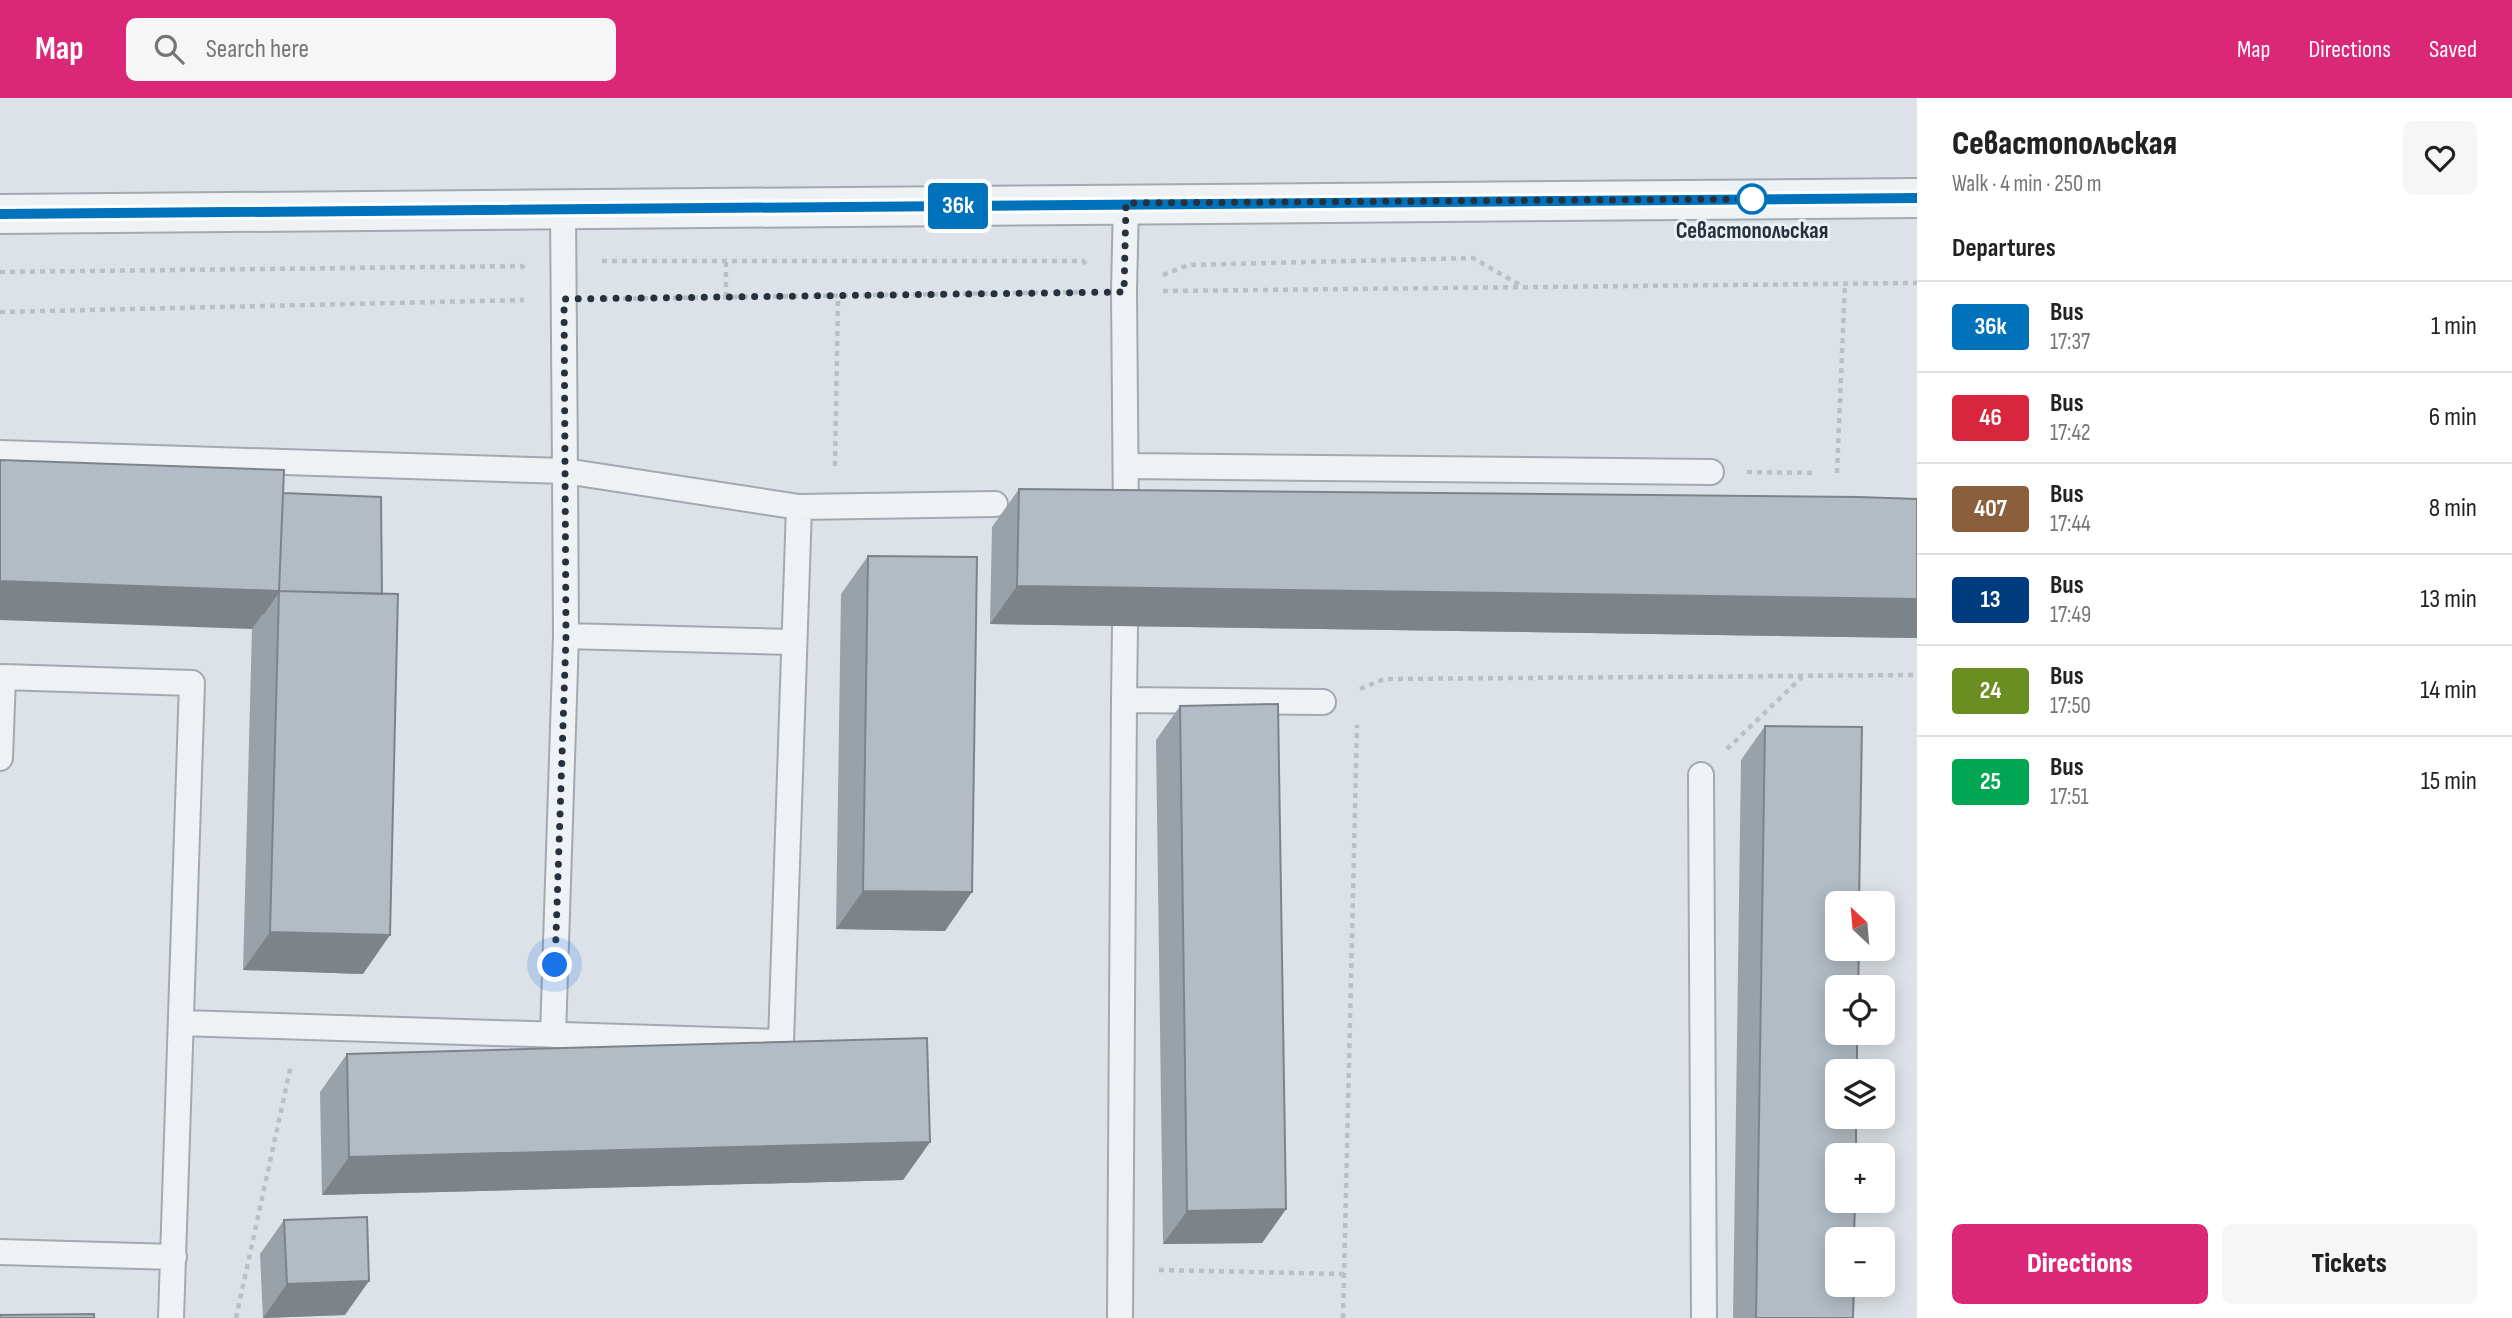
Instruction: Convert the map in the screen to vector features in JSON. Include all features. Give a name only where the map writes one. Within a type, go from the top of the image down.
[{"type":"street","points":[[0,214],[1917,198]]},
{"type":"lane","points":[[1126,203],[1126,529]]},
{"type":"lane","points":[[553,1035],[566,636],[563,209]]},
{"type":"lane","points":[[0,453],[565,471],[799,507],[995,503]]},
{"type":"lane","points":[[1126,466],[1711,472]]},
{"type":"lane","points":[[181,1023],[781,1042],[799,507]]},
{"type":"lane","points":[[1120,1318],[1125,626]]},
{"type":"lane","points":[[566,636],[794,642]]},
{"type":"lane","points":[[0,758],[3,677],[192,683],[171,1318]]},
{"type":"lane","points":[[1124,700],[1323,702]]},
{"type":"lane","points":[[1701,775],[1704,1318]]},
{"type":"lane","points":[[0,1252],[173,1257]]},
{"type":"path","points":[[1124,292],[1188,265],[1473,258],[1520,286]]},
{"type":"path","points":[[564,299],[603,261],[1083,261],[1124,292]]},
{"type":"path","points":[[0,272],[522,266],[564,299]]},
{"type":"path","points":[[1838,473],[1845,283]]},
{"type":"path","points":[[0,312],[564,299],[1917,283]]},
{"type":"path","points":[[1711,472],[1816,473]]},
{"type":"path","points":[[1323,702],[1384,679],[1917,675]]},
{"type":"path","points":[[1701,775],[1802,676]]},
{"type":"path","points":[[1343,1318],[1357,689]]},
{"type":"path","points":[[236,1318],[299,1027]]},
{"type":"path","points":[[1120,1269],[1344,1274]]},
{"type":"building","points":[[0,460],[284,470],[279,591],[0,581]]},
{"type":"building","points":[[1019,489],[1917,499],[1917,599],[1017,586]]},
{"type":"building","points":[[283,493],[381,497],[382,594],[279,591]]},
{"type":"building","points":[[868,556],[977,557],[972,892],[863,891]]},
{"type":"building","points":[[279,591],[398,594],[390,935],[270,932]]},
{"type":"building","points":[[1278,704],[1286,1209],[1187,1211],[1180,706]]},
{"type":"building","points":[[1765,726],[1862,727],[1859,891],[1825,891],[1825,961],[1859,961],[1858,975],[1825,975],[1825,1045],[1857,1045],[1857,1059],[1825,1059],[1825,1129],[1856,1129],[1856,1143],[1825,1143],[1825,1213],[1855,1213],[1854,1227],[1825,1227],[1825,1297],[1854,1297],[1853,1318],[1756,1318]]},
{"type":"building","points":[[927,1038],[930,1142],[349,1157],[347,1054]]},
{"type":"building","points":[[367,1217],[369,1281],[287,1284],[284,1220]]},
{"type":"building","points":[[94,1314],[94,1318],[0,1318],[0,1315]]},
{"type":"bus line","name":"36к","points":[[0,214],[1917,198]]},
{"type":"place","name":"Севастопольская","points":[[1752,199]]},
{"type":"route","points":[[555,965],[566,636],[564,299],[1124,292],[1126,203],[1752,199]]}]
